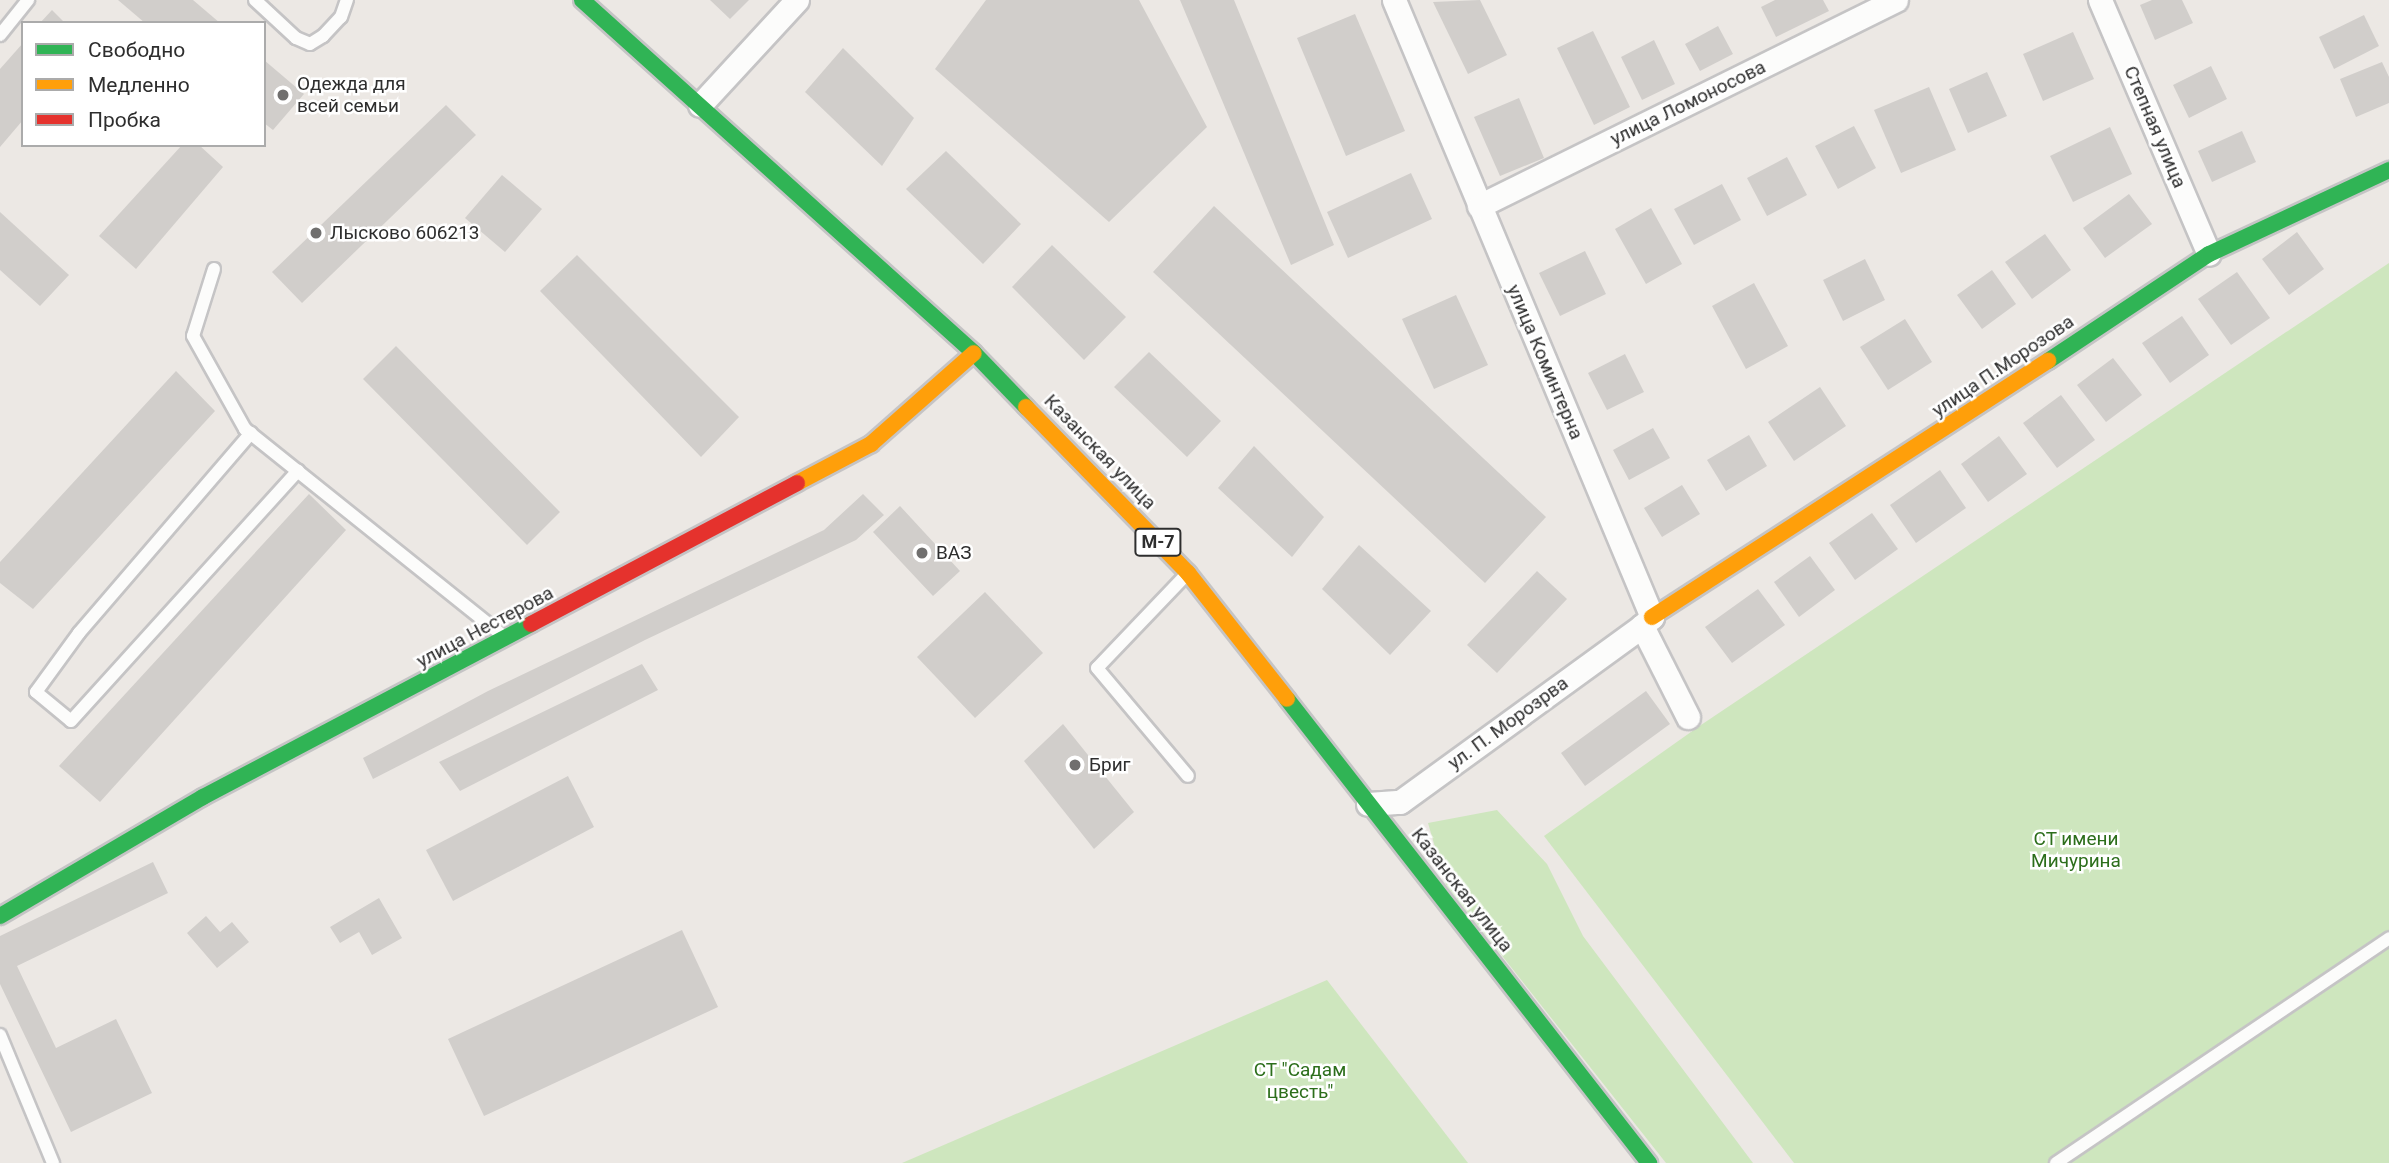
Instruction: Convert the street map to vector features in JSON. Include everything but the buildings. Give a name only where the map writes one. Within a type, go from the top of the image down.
[{"type":"main road","name":"Казанская улица","points":[[582,0],[974,353],[1188,573],[1649,1163]]},
{"type":"main road","name":"улица П.Морозова","points":[[1647,622],[1885,470],[2209,254],[2389,170]]},
{"type":"main road","name":"улица Нестерова","points":[[0,916],[203,797],[507,640],[871,444],[974,353]]},
{"type":"street","points":[[700,105],[796,0]]},
{"type":"street","name":"улица Коминтерна","points":[[1394,0],[1688,717]]},
{"type":"street","name":"улица Ломоносова","points":[[1479,206],[1896,0]]},
{"type":"street","name":"Степная улица","points":[[2100,0],[2209,254]]},
{"type":"street","name":"ул. П. Морозрва","points":[[1368,804],[1400,802],[1647,622]]},
{"type":"lane","points":[[0,35],[28,0]]},
{"type":"lane","points":[[255,0],[296,38],[310,44],[341,17],[347,0]]},
{"type":"lane","points":[[214,270],[193,336],[251,433],[507,640]]},
{"type":"lane","points":[[251,433],[79,633],[36,692],[71,721],[298,471]]},
{"type":"lane","points":[[1188,573],[1097,668],[1188,776]]},
{"type":"lane","points":[[2056,1163],[2389,938]]},
{"type":"lane","points":[[0,1035],[53,1163]]},
{"type":"green space","name":"СТ имени Мичурина","points":[[2389,263],[2389,1163],[1794,1163],[1544,836],[1698,727]]},
{"type":"green space","points":[[1497,810],[1547,864],[1583,936],[1753,1163],[1666,1163],[1446,885],[1428,823]]},
{"type":"green space","name":"СТ \"Садам цвесть\"","points":[[1327,980],[1468,1163],[902,1163]]},
{"type":"traffic: fast","points":[[582,0],[974,353],[1026,407]]},
{"type":"traffic: fast","points":[[2048,361],[2209,254],[2389,170]]},
{"type":"traffic: fast","points":[[0,916],[203,797],[531,624]]},
{"type":"traffic: fast","points":[[1287,699],[1649,1163]]},
{"type":"traffic: slow","points":[[797,483],[871,444],[974,353]]},
{"type":"traffic: slow","points":[[1652,617],[2048,361]]},
{"type":"traffic: slow","points":[[1026,407],[1188,573],[1287,699]]},
{"type":"traffic: jam","points":[[531,624],[797,483]]},
{"type":"place","name":"Одежда для всей семьи","points":[[283,95]]},
{"type":"place","name":"Лысково 606213","points":[[316,233]]},
{"type":"place","name":"ВАЗ","points":[[922,553]]},
{"type":"place","name":"Бриг","points":[[1075,765]]}]
